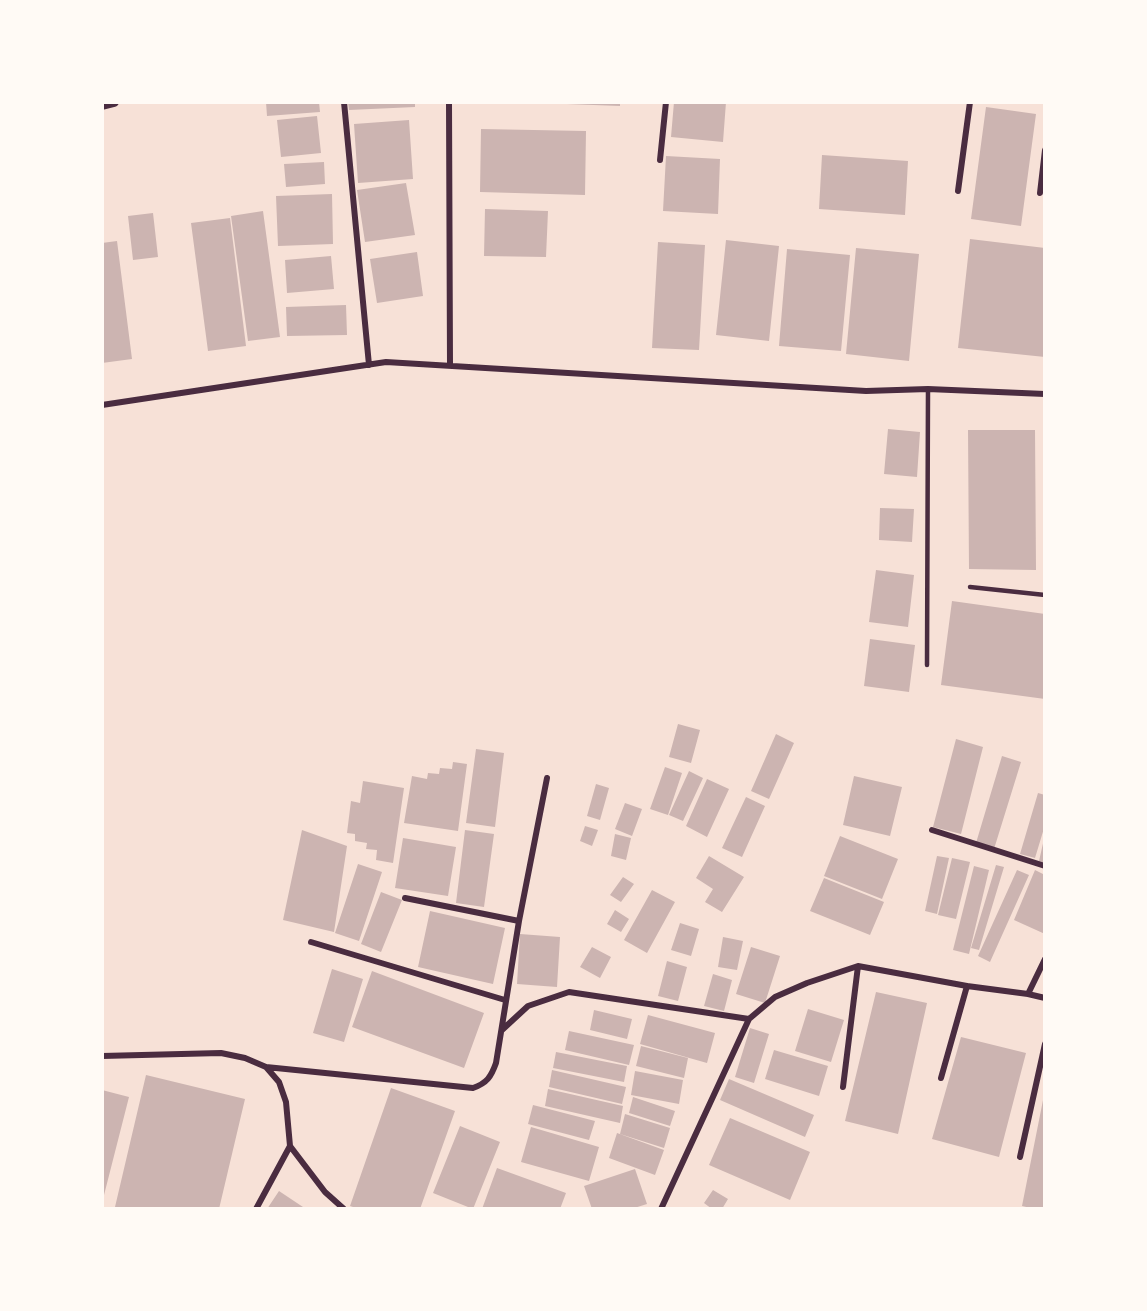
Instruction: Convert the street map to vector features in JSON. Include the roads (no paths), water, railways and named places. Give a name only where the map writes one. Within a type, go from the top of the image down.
[{"type":"street","points":[[102,105],[114,102]]},
{"type":"street","points":[[344,102],[369,365]]},
{"type":"street","points":[[449,102],[450,366]]},
{"type":"street","points":[[660,160],[666,102]]},
{"type":"street","points":[[958,191],[970,102]]},
{"type":"street","points":[[1040,193],[1045,150]]},
{"type":"street","points":[[102,405],[386,362],[866,391],[928,389],[1045,394]]},
{"type":"street","points":[[102,1056],[221,1053],[245,1058],[266,1067],[473,1088],[484,1084],[492,1075],[502,1030],[519,921],[547,777]]},
{"type":"street","points":[[932,830],[1045,866]]},
{"type":"street","points":[[405,898],[519,921]]},
{"type":"street","points":[[311,942],[505,1000]]},
{"type":"street","points":[[1028,994],[1045,959]]},
{"type":"street","points":[[661,1209],[749,1019],[775,997],[807,982],[858,966],[1045,998]]},
{"type":"street","points":[[843,1087],[858,966]]},
{"type":"street","points":[[941,1078],[967,986]]},
{"type":"street","points":[[502,1030],[528,1006],[569,992],[749,1019]]},
{"type":"street","points":[[1020,1157],[1045,1044]]},
{"type":"street","points":[[266,1067],[279,1082],[286,1102],[290,1146],[325,1192],[344,1209]]},
{"type":"street","points":[[256,1209],[290,1146]]},
{"type":"lane","points":[[927,665],[928,389]]},
{"type":"lane","points":[[970,587],[1045,595]]}]
